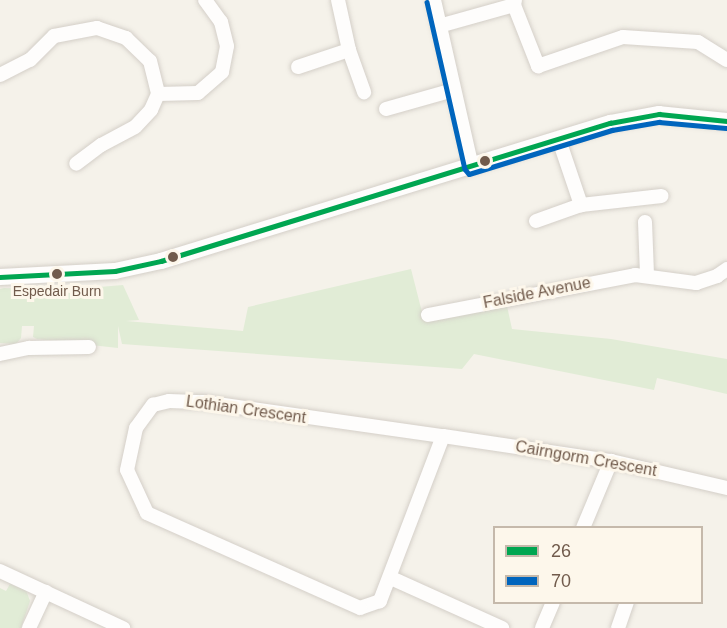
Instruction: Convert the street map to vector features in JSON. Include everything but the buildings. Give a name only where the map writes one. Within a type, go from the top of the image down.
[{"type":"street","points":[[158,94],[198,93],[222,72],[227,46],[221,22],[205,0]]},
{"type":"street","points":[[338,0],[349,51],[364,92]]},
{"type":"street","points":[[434,0],[472,166]]},
{"type":"street","points":[[439,26],[515,3],[538,66],[623,37],[698,42],[727,60]]},
{"type":"street","points":[[0,75],[30,60],[54,36],[97,28],[126,38],[150,61],[158,94],[151,110],[135,127],[100,145],[76,164]]},
{"type":"street","points":[[298,67],[349,51]]},
{"type":"street","points":[[386,109],[453,90]]},
{"type":"street","points":[[0,277],[115,271],[161,261],[609,123],[659,114],[727,121]]},
{"type":"street","points":[[559,140],[581,206]]},
{"type":"street","points":[[536,221],[581,206],[662,196]]},
{"type":"street","points":[[645,222],[647,274]]},
{"type":"street","name":"Falside Avenue","points":[[428,315],[647,274],[696,283],[726,270]]},
{"type":"street","points":[[0,354],[28,348],[89,347]]},
{"type":"street","name":"Lothian Crescent","points":[[203,402],[443,436],[391,578],[380,601],[360,608],[147,513],[128,470],[136,428],[153,405],[203,402]]},
{"type":"street","name":"Cairngorm Crescent","points":[[443,436],[611,461],[727,488]]},
{"type":"street","points":[[585,526],[611,461]]},
{"type":"street","points":[[0,572],[123,628]]},
{"type":"street","points":[[391,578],[502,628]]},
{"type":"street","points":[[29,628],[46,592]]},
{"type":"street","points":[[542,628],[553,604]]},
{"type":"street","points":[[618,628],[627,604]]},
{"type":"green space","points":[[411,269],[424,320],[507,306],[512,329],[611,339],[727,359],[727,394],[657,378],[654,390],[474,354],[462,369],[122,344],[118,326],[118,348],[37,339],[33,337],[34,326],[22,326],[21,338],[16,344],[0,343],[0,289],[4,288],[63,290],[123,285],[139,320],[126,321],[243,331],[248,307]]},
{"type":"green space","points":[[10,584],[26,590],[30,601],[21,628],[0,628],[0,588],[6,591]]},
{"type":"transit line","name":"70","points":[[427,2],[465,169],[469,174],[612,130],[659,122],[726,128]]},
{"type":"transit line","name":"26","points":[[0,277],[115,271],[161,261],[610,123],[659,114],[727,121]]},
{"type":"place","name":"Espedair Burn","points":[[57,274]]}]
